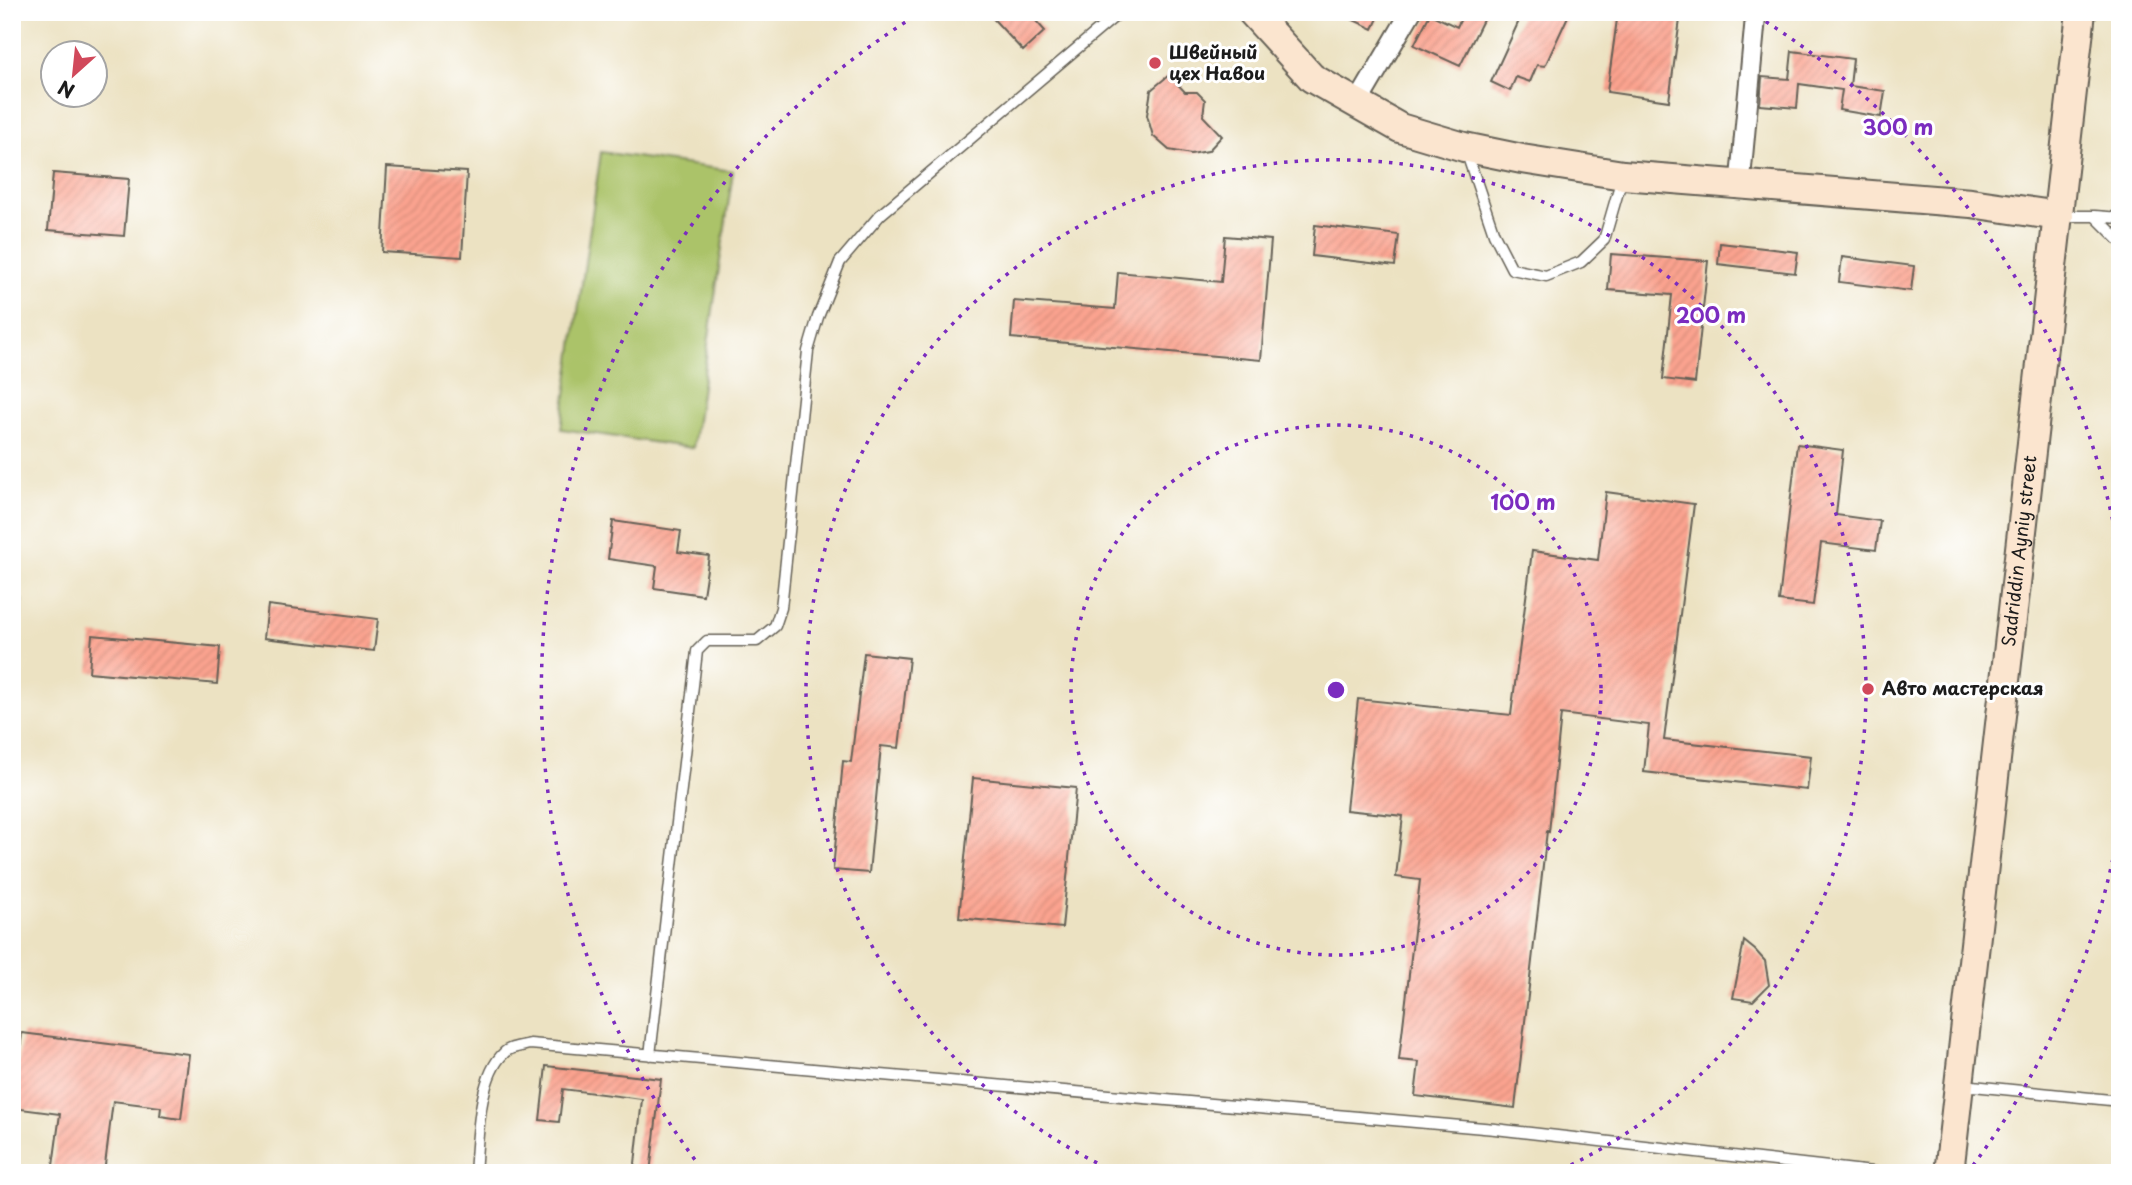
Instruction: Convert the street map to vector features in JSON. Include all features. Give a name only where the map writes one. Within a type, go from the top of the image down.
[{"type":"street","points":[[1252,12],[1312,78],[1400,128],[1464,147],[1623,175],[1971,203],[2059,216]]},
{"type":"street","points":[[1357,104],[1411,12]]},
{"type":"street","points":[[1740,184],[1756,12]]},
{"type":"street","name":"Sadriddin Ayniy street","points":[[1949,1173],[2081,12]]},
{"type":"lane","points":[[650,1055],[697,651],[707,641],[757,641],[775,626],[781,608],[808,351],[840,262],[880,215],[1120,12]]},
{"type":"lane","points":[[1464,147],[1494,234],[1512,270],[1546,276],[1581,262],[1604,240],[1623,175]]},
{"type":"lane","points":[[2059,216],[2120,218]]},
{"type":"lane","points":[[2095,216],[2120,241]]},
{"type":"lane","points":[[475,1173],[481,1113],[489,1074],[505,1051],[530,1044],[1495,1129],[1881,1173]]},
{"type":"lane","points":[[1959,1084],[2120,1101]]},
{"type":"green space","points":[[601,152],[733,171],[693,448],[561,429]]},
{"type":"green space","points":[[12,600],[22,601],[15,671],[12,670]]},
{"type":"building","points":[[987,12],[1028,12],[1045,31],[1023,51]]},
{"type":"building","points":[[1336,12],[1381,12],[1373,29]]},
{"type":"building","points":[[1464,12],[1487,12],[1460,66],[1414,45],[1430,14],[1457,27]]},
{"type":"building","points":[[1523,12],[1570,12],[1545,66],[1537,65],[1530,82],[1516,77],[1510,91],[1491,82]]},
{"type":"building","points":[[1618,12],[1681,12],[1669,101],[1607,92]]},
{"type":"building","points":[[1792,51],[1853,59],[1850,86],[1885,91],[1881,117],[1839,110],[1842,90],[1799,84],[1797,108],[1760,105],[1762,77],[1789,79]]},
{"type":"building","points":[[1169,75],[1185,92],[1197,92],[1205,100],[1203,116],[1222,136],[1208,151],[1191,154],[1169,150],[1153,136],[1147,115],[1151,90]]},
{"type":"building","points":[[387,167],[467,172],[462,257],[382,252]]},
{"type":"building","points":[[53,173],[129,179],[124,236],[48,230]]},
{"type":"building","points":[[1315,225],[1399,235],[1395,266],[1312,256]]},
{"type":"building","points":[[1225,236],[1271,240],[1261,360],[1011,338],[1014,301],[1115,309],[1118,272],[1221,282]]},
{"type":"building","points":[[1720,243],[1798,252],[1795,273],[1718,264]]},
{"type":"building","points":[[1611,254],[1708,261],[1695,383],[1663,379],[1672,295],[1608,290]]},
{"type":"building","points":[[1842,257],[1914,266],[1911,291],[1839,282]]},
{"type":"building","points":[[1797,444],[1843,450],[1836,515],[1880,521],[1876,550],[1821,543],[1813,605],[1779,601]]},
{"type":"building","points":[[1606,492],[1694,504],[1664,740],[1811,756],[1807,790],[1644,772],[1649,725],[1561,714],[1515,1108],[1415,1096],[1419,1062],[1399,1060],[1420,880],[1396,877],[1403,816],[1346,810],[1358,699],[1511,715],[1532,551],[1598,560]]},
{"type":"building","points":[[613,521],[681,531],[678,552],[709,556],[703,595],[654,588],[657,566],[608,559]]},
{"type":"building","points":[[268,605],[378,619],[374,651],[264,638]]},
{"type":"building","points":[[92,635],[220,647],[217,684],[89,672]]},
{"type":"building","points":[[864,653],[909,658],[899,748],[881,746],[869,873],[833,870],[843,761],[851,762]]},
{"type":"building","points":[[973,778],[1076,788],[1062,928],[959,918]]},
{"type":"building","points":[[1744,941],[1765,961],[1769,985],[1753,1001],[1733,998]]},
{"type":"building","points":[[22,1033],[189,1054],[181,1119],[160,1116],[161,1107],[113,1101],[104,1173],[52,1173],[60,1114],[13,1108]]},
{"type":"building","points":[[546,1066],[661,1079],[650,1173],[634,1173],[642,1099],[563,1089],[559,1122],[540,1120]]},
{"type":"place","name":"Швейный цех Навои","points":[[1155,63]]},
{"type":"place","name":"Авто мастерская","points":[[1868,689]]}]
